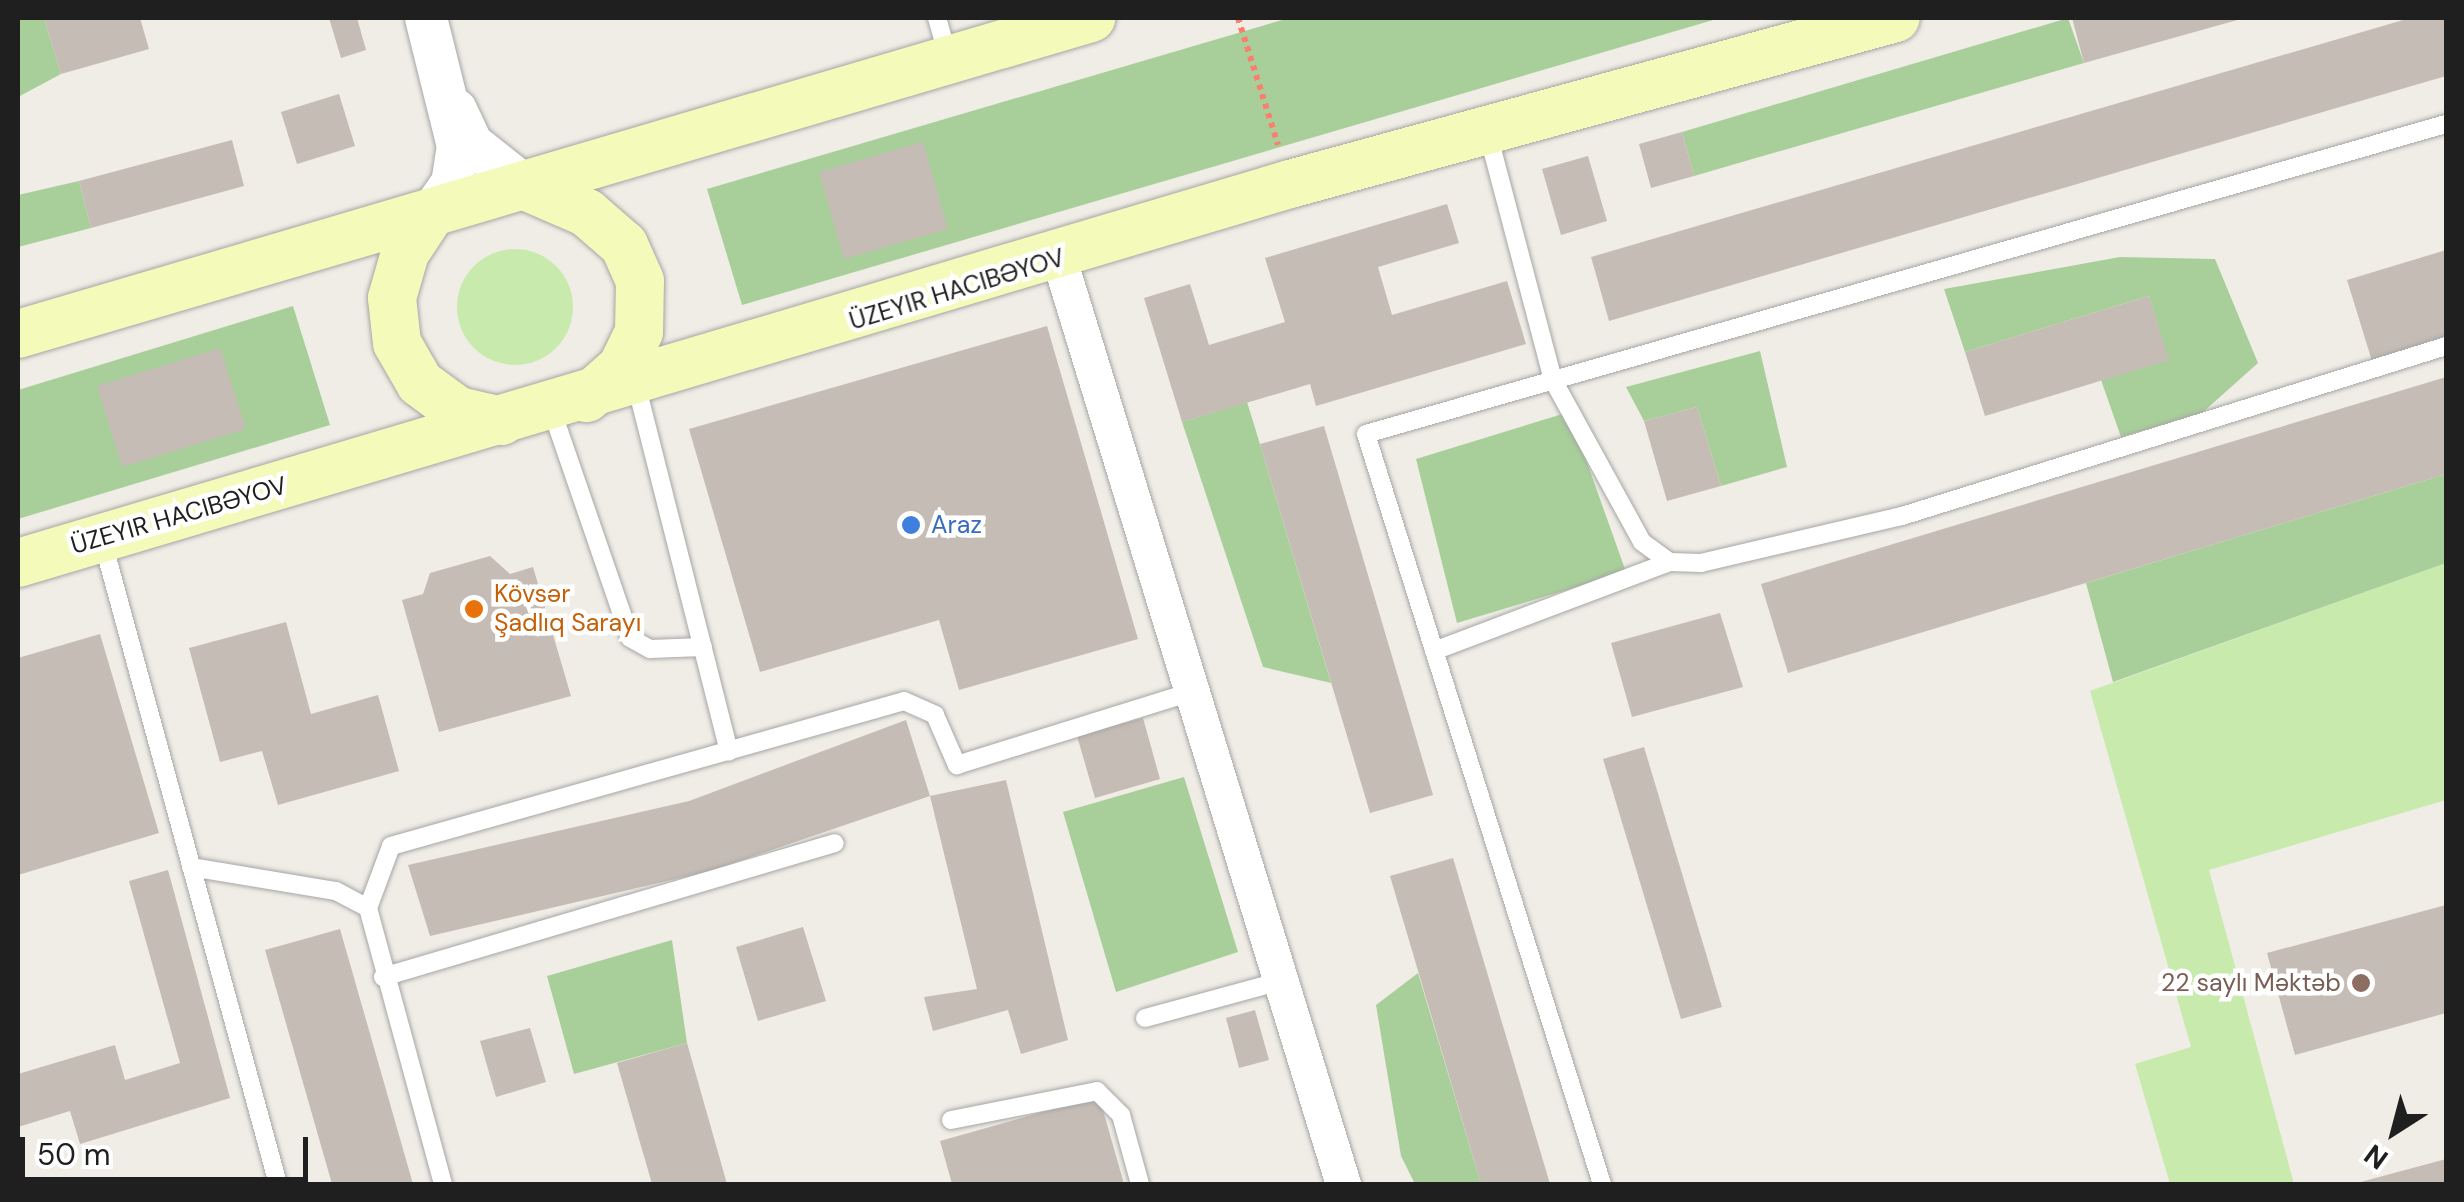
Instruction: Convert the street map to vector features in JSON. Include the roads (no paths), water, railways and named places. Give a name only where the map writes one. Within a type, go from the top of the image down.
[{"type":"main road","points":[[18,334],[525,186],[943,40],[1092,18]]},
{"type":"main road","points":[[18,563],[1060,259],[1290,184],[1488,134],[1896,18]]},
{"type":"main road","points":[[525,186],[588,213],[624,245],[640,281],[639,332],[622,367],[569,402]]},
{"type":"main road","points":[[432,212],[404,253],[392,298],[397,343],[420,383],[458,411],[502,421]]},
{"type":"street","points":[[426,18],[450,96],[472,144],[525,186]]},
{"type":"street","points":[[432,212],[452,182],[458,146],[450,96]]},
{"type":"street","points":[[1060,259],[1343,1184]]},
{"type":"lane","points":[[1602,1184],[1366,434],[2446,124]]},
{"type":"lane","points":[[1488,134],[1553,380],[1642,542],[1670,562]]},
{"type":"lane","points":[[1434,651],[1670,562],[1700,564],[1902,516],[2446,346]]},
{"type":"lane","points":[[636,384],[730,751]]},
{"type":"lane","points":[[569,402],[630,638],[650,649],[703,647]]},
{"type":"lane","points":[[102,538],[278,1184]]},
{"type":"lane","points":[[443,1184],[383,977],[368,908],[391,846],[904,702],[935,714],[957,765],[1192,692]]},
{"type":"lane","points":[[383,977],[835,843]]},
{"type":"lane","points":[[191,867],[336,891],[368,908]]},
{"type":"lane","points":[[1145,1018],[1281,981]]},
{"type":"lane","points":[[952,1120],[1097,1091],[1121,1115],[1140,1184]]},
{"type":"place","name":"Araz","points":[[911,525]]},
{"type":"place","name":"Kövsər Şadlıq Sarayı","points":[[474,609]]},
{"type":"place","name":"22 saylı Məktəb","points":[[2361,983]]}]
